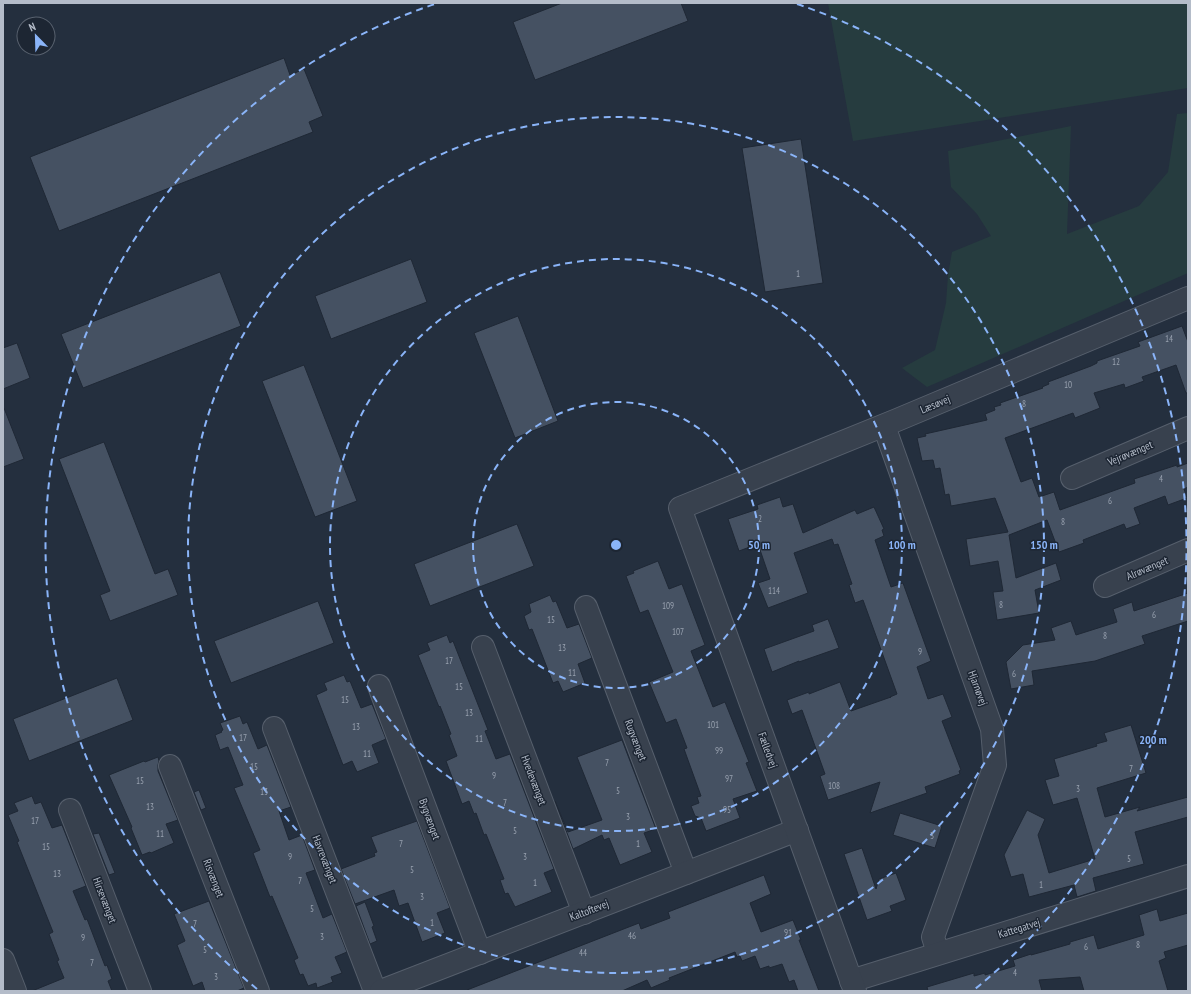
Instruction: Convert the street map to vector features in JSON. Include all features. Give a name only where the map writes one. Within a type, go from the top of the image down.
[{"type":"street","name":"Læsøvej","points":[[680,508],[884,426],[1188,298]]},
{"type":"street","name":"Hjarnøvej","points":[[884,426],[992,729],[995,765],[933,937],[938,953]]},
{"type":"street","name":"Vejrøvænget","points":[[1072,478],[1188,428]]},
{"type":"street","name":"Fælledvej","points":[[680,508],[853,986]]},
{"type":"street","name":"Alrøvænget","points":[[1105,586],[1188,550]]},
{"type":"street","name":"Rugvænget","points":[[586,607],[686,873]]},
{"type":"street","name":"Hvedevænget","points":[[483,647],[584,912]]},
{"type":"street","name":"Bygvænget","points":[[379,686],[480,953]]},
{"type":"street","name":"Havrevænget","points":[[274,728],[313,826],[375,991]]},
{"type":"street","name":"Risvænget","points":[[170,766],[258,991]]},
{"type":"street","name":"Hirsevænget","points":[[70,810],[140,991]]},
{"type":"street","name":"Kaltoftevej","points":[[381,991],[796,830]]},
{"type":"street","name":"Kattegatvej","points":[[853,986],[938,953],[1188,876]]},
{"type":"street","points":[[3,960],[15,991]]},
{"type":"green space","points":[[828,3],[1188,3],[1188,88],[853,141]]},
{"type":"green space","points":[[1188,113],[1188,273],[927,387],[902,368],[935,350],[946,303],[948,275],[952,252],[991,236],[977,214],[951,187],[948,151],[1071,126],[1067,234],[1139,206],[1168,172],[1177,114]]},
{"type":"building","points":[[562,3],[681,3],[688,21],[535,80],[513,22]]},
{"type":"building","points":[[284,58],[290,75],[304,69],[323,116],[309,122],[313,132],[59,231],[30,157]]},
{"type":"building","points":[[801,139],[823,283],[765,292],[742,148]]},
{"type":"building","points":[[411,259],[427,302],[331,339],[315,296]]},
{"type":"building","points":[[220,272],[241,326],[83,388],[61,334]]},
{"type":"building","points":[[518,316],[558,421],[515,438],[474,333]]},
{"type":"building","points":[[1182,326],[1188,342],[1188,393],[1186,393],[1176,365],[1142,377],[1144,381],[1125,388],[1124,384],[1094,393],[1100,408],[1075,418],[1073,413],[1005,438],[1021,482],[1032,478],[1039,497],[1054,492],[1060,510],[1135,483],[1134,479],[1177,465],[1177,467],[1188,463],[1188,487],[1184,489],[1187,498],[1168,505],[1165,496],[1134,508],[1140,524],[1126,529],[1124,524],[1083,540],[1084,543],[1059,552],[1047,520],[1009,535],[1016,578],[1056,563],[1061,580],[1035,590],[1039,613],[997,620],[993,592],[1003,591],[998,561],[970,566],[966,539],[1008,532],[995,498],[951,506],[949,494],[945,495],[940,468],[935,469],[933,460],[922,461],[917,438],[926,436],[925,434],[987,420],[985,414],[995,410],[994,407],[1001,405],[1000,403],[1043,388],[1042,387],[1049,384],[1048,382],[1091,366],[1097,363],[1097,361],[1140,346],[1138,342]]},
{"type":"building","points":[[17,343],[30,378],[3,389],[3,348]]},
{"type":"building","points":[[304,365],[357,501],[315,517],[262,381]]},
{"type":"building","points":[[3,408],[24,459],[3,467]]},
{"type":"building","points":[[104,442],[155,574],[168,569],[178,595],[110,621],[100,595],[110,591],[59,459]]},
{"type":"building","points":[[780,497],[783,507],[793,504],[803,533],[855,510],[857,514],[874,507],[884,529],[882,530],[884,536],[875,540],[891,587],[903,583],[931,661],[917,667],[928,699],[943,694],[952,717],[942,721],[961,770],[959,771],[960,774],[925,787],[927,793],[870,813],[880,782],[828,800],[820,776],[825,774],[802,710],[792,714],[787,700],[809,692],[809,694],[840,682],[851,711],[897,694],[863,600],[855,603],[849,585],[852,584],[838,544],[834,545],[832,539],[794,553],[808,593],[768,608],[758,583],[770,579],[758,544],[739,551],[728,519],[758,509],[757,505]]},
{"type":"building","points":[[517,524],[534,566],[430,606],[414,564]]},
{"type":"building","points":[[658,561],[669,589],[682,584],[705,645],[691,651],[713,707],[725,702],[749,762],[746,763],[757,791],[733,799],[740,818],[706,831],[701,818],[695,816],[691,806],[699,803],[697,797],[701,796],[684,749],[687,748],[676,719],[666,723],[649,682],[673,672],[648,610],[640,613],[626,576],[634,573],[633,571]]},
{"type":"building","points":[[1188,593],[1188,621],[1142,636],[1145,644],[1095,661],[1032,671],[1034,685],[1011,689],[1006,662],[1023,645],[1055,640],[1051,628],[1071,621],[1076,635],[1117,622],[1113,609],[1132,602],[1134,611]]},
{"type":"building","points":[[550,595],[553,602],[556,601],[567,628],[579,624],[592,658],[578,664],[585,683],[563,692],[558,681],[553,683],[532,629],[529,630],[524,616],[531,612],[529,604]]},
{"type":"building","points":[[318,601],[334,643],[231,683],[214,641]]},
{"type":"building","points":[[828,619],[839,648],[799,661],[772,672],[764,649],[814,631],[812,625]]},
{"type":"building","points":[[447,635],[450,643],[453,641],[488,730],[485,731],[496,759],[510,754],[554,869],[544,873],[552,892],[515,907],[508,893],[505,894],[500,880],[504,879],[486,834],[484,835],[476,813],[474,814],[469,801],[462,804],[446,761],[457,756],[449,735],[451,734],[418,655],[430,650],[427,643]]},
{"type":"building","points":[[344,675],[347,682],[350,681],[361,708],[372,704],[386,739],[372,745],[379,763],[357,772],[352,761],[343,765],[316,695],[327,690],[324,683]]},
{"type":"building","points":[[117,678],[133,720],[29,761],[13,719]]},
{"type":"building","points":[[240,716],[243,724],[247,722],[258,749],[267,745],[291,807],[279,811],[289,840],[302,835],[315,870],[306,873],[323,918],[332,914],[347,952],[335,957],[342,973],[331,977],[333,982],[317,988],[316,983],[308,986],[303,974],[300,975],[294,960],[298,958],[272,896],[270,897],[253,853],[260,850],[234,788],[243,785],[228,747],[220,750],[215,735],[223,730],[220,723]]},
{"type":"building","points":[[1131,725],[1146,773],[1097,788],[1105,817],[1140,807],[1137,811],[1188,797],[1188,817],[1135,832],[1144,864],[1093,878],[1096,891],[1077,897],[1074,885],[1029,897],[1023,874],[1011,877],[1004,855],[1027,810],[1045,819],[1038,835],[1049,873],[1095,859],[1077,798],[1053,805],[1045,780],[1059,776],[1054,759],[1097,746],[1096,744],[1107,741],[1104,733]]},
{"type":"building","points":[[622,740],[656,829],[644,833],[652,852],[620,865],[609,838],[604,840],[602,835],[573,849],[555,801],[568,832],[602,820],[577,757]]},
{"type":"building","points":[[158,757],[158,771],[178,820],[166,824],[174,843],[151,853],[142,855],[131,828],[132,827],[109,775]]},
{"type":"building","points":[[199,790],[206,808],[201,810],[194,792]]},
{"type":"building","points":[[32,796],[35,804],[41,802],[52,828],[62,825],[86,886],[73,891],[85,920],[87,919],[105,966],[107,965],[112,979],[108,981],[112,991],[32,991],[64,978],[49,934],[53,932],[17,842],[19,841],[8,815],[18,811],[14,803]]},
{"type":"building","points":[[900,813],[942,826],[935,848],[893,835]]},
{"type":"building","points":[[417,821],[450,908],[437,913],[445,933],[422,942],[408,903],[399,906],[394,890],[355,904],[341,869],[375,856],[374,853],[377,852],[371,837]]},
{"type":"building","points":[[99,833],[115,873],[109,875],[93,834]]},
{"type":"building","points":[[862,848],[876,889],[879,879],[896,873],[906,900],[890,906],[892,911],[867,920],[844,854]]},
{"type":"building","points":[[764,875],[771,894],[750,903],[761,932],[793,920],[801,940],[799,940],[819,991],[798,991],[794,980],[789,982],[782,964],[760,969],[755,956],[742,961],[740,956],[737,957],[735,952],[669,978],[670,980],[651,988],[647,980],[622,991],[467,991],[639,923],[641,929],[670,918],[668,912]]},
{"type":"building","points":[[209,901],[244,988],[237,991],[205,991],[202,982],[193,986],[177,945],[185,941],[174,914]]},
{"type":"building","points":[[365,902],[374,926],[372,927],[377,941],[370,944],[356,906]]},
{"type":"building","points":[[1157,909],[1160,921],[1188,913],[1188,945],[1164,952],[1166,958],[1159,961],[1168,991],[1084,991],[1080,977],[1039,980],[1042,991],[928,991],[927,987],[974,973],[974,976],[985,973],[985,975],[1015,966],[1013,960],[1070,944],[1070,942],[1094,935],[1098,949],[1144,935],[1139,915]]}]
